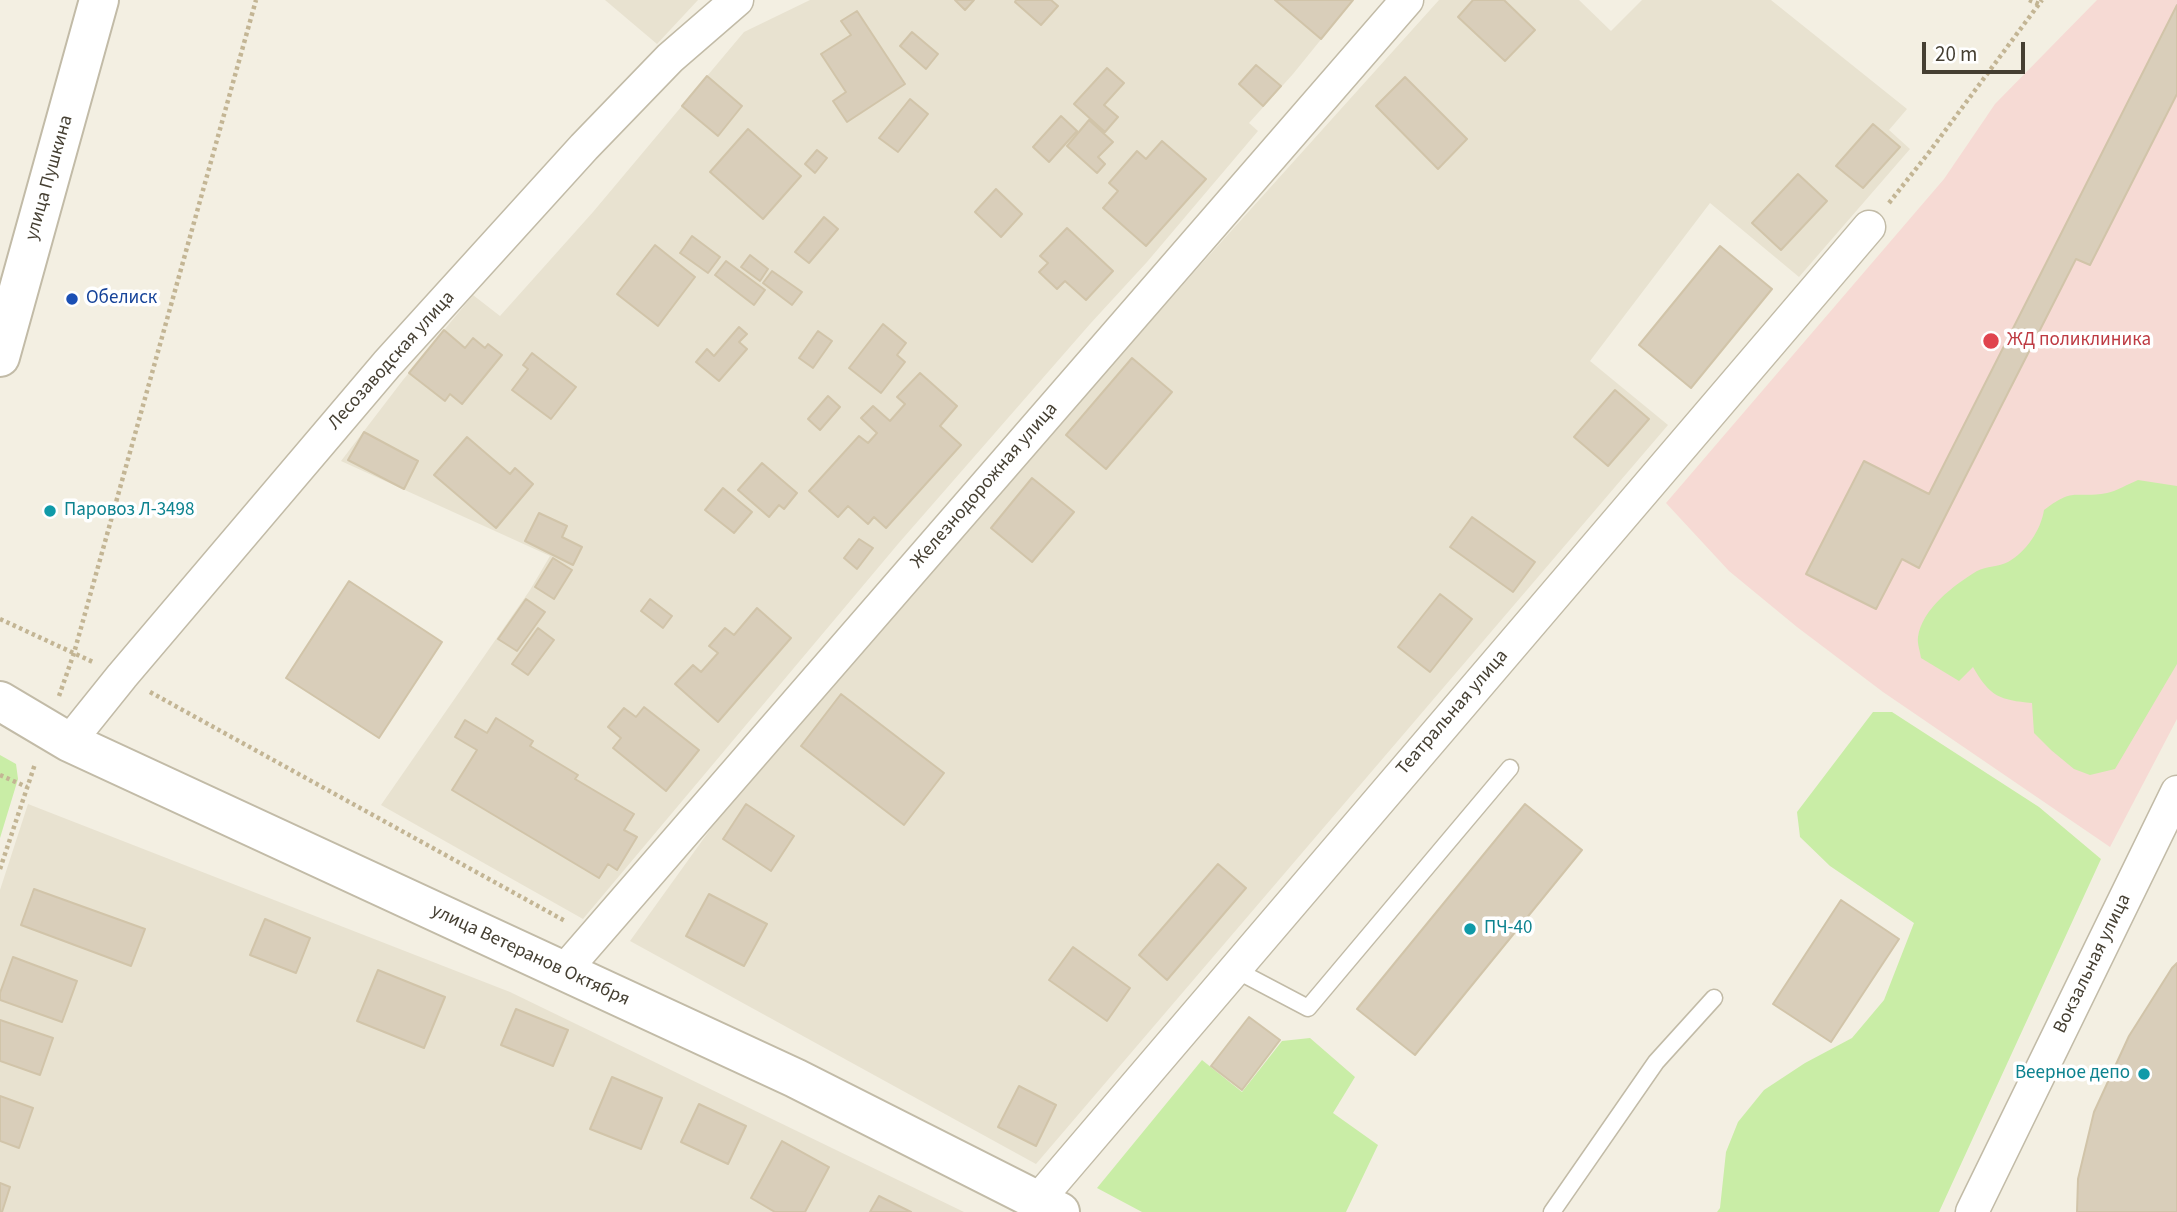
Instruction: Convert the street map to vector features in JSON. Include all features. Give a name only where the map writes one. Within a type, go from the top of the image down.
[{"type":"street","name":"улица Пушкина","points":[[0,357],[99,0]]},
{"type":"street","name":"Лесозаводская улица","points":[[59,736],[122,676],[387,364],[660,68],[737,0]]},
{"type":"street","name":"Железнодорожная улица","points":[[563,972],[1407,0]]},
{"type":"street","name":"Театральная улица","points":[[1049,1206],[1234,969],[1869,227]]},
{"type":"street","name":"улица Ветеранов Октября","points":[[0,701],[59,736],[795,1078],[1049,1206]]},
{"type":"street","name":"Вокзальная улица","points":[[1972,1212],[2177,792]]},
{"type":"lane","points":[[1234,969],[1308,1008],[1510,768]]},
{"type":"lane","points":[[1552,1212],[1656,1062],[1714,998]]},
{"type":"path","points":[[0,869],[27,787],[59,736],[74,653],[256,0]]},
{"type":"path","points":[[1869,227],[1930,151],[2040,2],[2029,0]]},
{"type":"path","points":[[0,619],[122,676],[594,937]]},
{"type":"path","points":[[0,775],[27,787]]},
{"type":"shaded area","points":[[605,0],[698,0],[657,44]]},
{"type":"shaded area","points":[[810,0],[1353,0],[1249,123],[1258,131],[1147,262],[898,544],[583,919],[381,805],[530,590],[550,556],[341,461],[473,295],[500,316],[593,212],[744,32]]},
{"type":"shaded area","points":[[1439,0],[1579,0],[1611,31],[1642,0],[1771,0],[1907,109],[1889,130],[1910,149],[1799,277],[1710,203],[1590,361],[1668,425],[1036,1164],[630,941],[740,788],[1196,270]]},
{"type":"shaded area","name":"ЖД поликлиника","points":[[2097,0],[2177,0],[2177,719],[2110,847],[1883,692],[1797,627],[1729,571],[1666,503],[1944,179],[1995,104]]},
{"type":"shaded area","points":[[28,804],[510,992],[964,1212],[0,1212],[0,890]]},
{"type":"green space","points":[[2138,480],[2177,486],[2177,664],[2115,769],[2090,775],[2074,769],[2034,733],[2032,703],[1997,695],[1985,685],[1973,667],[1959,681],[1921,658],[1918,637],[1932,608],[1949,591],[1977,571],[2004,564],[2015,558],[2027,546],[2036,533],[2044,510],[2062,498],[2111,492]]},
{"type":"green space","points":[[1873,712],[1892,712],[2039,807],[2101,859],[1939,1212],[1717,1212],[1720,1208],[1726,1152],[1738,1122],[1764,1090],[1805,1063],[1852,1038],[1884,1000],[1914,923],[1830,866],[1800,837],[1797,812]]},
{"type":"green space","points":[[0,755],[16,764],[18,779],[0,838]]},
{"type":"green space","points":[[1310,1038],[1355,1077],[1333,1113],[1378,1145],[1346,1212],[1142,1212],[1097,1188],[1202,1060],[1242,1092],[1282,1041]]},
{"type":"building","points":[[955,0],[974,0],[965,10]]},
{"type":"building","points":[[1051,0],[1058,6],[1041,25],[1015,2]]},
{"type":"building","points":[[1275,0],[1353,0],[1321,39]]},
{"type":"building","points":[[1473,0],[1504,0],[1535,30],[1505,61],[1458,17]]},
{"type":"building","points":[[2177,5],[2177,94],[2090,265],[2076,259],[1919,568],[1902,559],[1876,609],[1806,574],[1864,461],[1929,494]]},
{"type":"building","points":[[857,11],[905,84],[847,122],[833,101],[846,92],[821,54],[851,35],[841,21]]},
{"type":"building","points":[[912,32],[938,54],[926,69],[900,46]]},
{"type":"building","points":[[1256,65],[1281,86],[1263,106],[1239,84]]},
{"type":"building","points":[[1107,68],[1124,83],[1104,105],[1118,117],[1105,132],[1074,104]]},
{"type":"building","points":[[707,76],[742,106],[718,136],[682,106]]},
{"type":"building","points":[[1405,77],[1467,139],[1438,169],[1376,106]]},
{"type":"building","points":[[910,99],[928,114],[898,152],[879,138]]},
{"type":"building","points":[[1061,116],[1077,131],[1049,162],[1033,147]]},
{"type":"building","points":[[1089,120],[1113,142],[1098,157],[1105,164],[1097,173],[1067,146]]},
{"type":"building","points":[[1873,124],[1900,147],[1863,188],[1836,166]]},
{"type":"building","points":[[748,129],[801,176],[763,219],[710,172]]},
{"type":"building","points":[[1162,141],[1206,179],[1146,246],[1103,208],[1118,191],[1109,183],[1137,151],[1146,159]]},
{"type":"building","points":[[817,150],[827,158],[815,173],[805,164]]},
{"type":"building","points":[[1798,174],[1827,201],[1781,250],[1752,223]]},
{"type":"building","points":[[996,189],[1022,214],[1001,237],[975,212]]},
{"type":"building","points":[[824,217],[838,229],[809,263],[795,252]]},
{"type":"building","points":[[1067,228],[1113,271],[1086,300],[1065,281],[1057,289],[1039,272],[1048,263],[1040,256]]},
{"type":"building","points":[[692,236],[720,257],[708,273],[680,253]]},
{"type":"building","points":[[655,245],[695,277],[658,326],[617,294]]},
{"type":"building","points":[[1720,246],[1772,289],[1691,388],[1639,345]]},
{"type":"building","points":[[750,255],[768,269],[760,281],[741,267]]},
{"type":"building","points":[[726,261],[765,290],[754,305],[715,275]]},
{"type":"building","points":[[772,271],[802,292],[792,305],[763,283]]},
{"type":"building","points":[[883,324],[906,343],[897,355],[905,362],[881,393],[849,368]]},
{"type":"building","points":[[739,327],[747,334],[739,342],[747,349],[719,381],[696,362],[707,349],[714,356]]},
{"type":"building","points":[[444,330],[465,348],[473,338],[485,348],[488,344],[502,355],[462,404],[450,394],[445,401],[409,373]]},
{"type":"building","points":[[818,331],[832,341],[813,368],[799,358]]},
{"type":"building","points":[[532,353],[576,387],[551,419],[512,390],[528,369],[523,365]]},
{"type":"building","points":[[1132,358],[1172,392],[1106,469],[1066,435]]},
{"type":"building","points":[[920,373],[957,406],[940,426],[961,445],[886,528],[874,517],[868,524],[848,506],[838,517],[809,491],[859,436],[868,443],[877,433],[861,418],[873,406],[890,421],[905,404],[897,397]]},
{"type":"building","points":[[1615,390],[1649,419],[1608,466],[1574,437]]},
{"type":"building","points":[[828,396],[840,407],[820,430],[808,419]]},
{"type":"building","points":[[364,432],[418,461],[404,489],[348,460]]},
{"type":"building","points":[[467,437],[510,474],[515,468],[533,484],[496,528],[434,475]]},
{"type":"building","points":[[762,463],[797,493],[784,509],[779,505],[769,517],[738,490]]},
{"type":"building","points":[[1032,478],[1074,512],[1032,562],[991,528]]},
{"type":"building","points":[[723,488],[752,512],[734,533],[705,510]]},
{"type":"building","points":[[539,513],[567,526],[562,537],[582,547],[573,565],[525,541]]},
{"type":"building","points":[[1472,517],[1535,562],[1513,592],[1450,547]]},
{"type":"building","points":[[859,539],[873,548],[857,569],[844,558]]},
{"type":"building","points":[[553,558],[572,570],[554,599],[535,587]]},
{"type":"building","points":[[349,581],[442,642],[379,738],[286,678]]},
{"type":"building","points":[[1440,594],[1472,619],[1430,672],[1398,647]]},
{"type":"building","points":[[526,599],[545,612],[517,651],[498,639]]},
{"type":"building","points":[[650,599],[672,616],[663,628],[641,611]]},
{"type":"building","points":[[757,608],[791,638],[718,722],[675,684],[693,665],[701,672],[718,653],[709,646],[725,628],[734,635]]},
{"type":"building","points":[[538,628],[554,640],[528,675],[512,664]]},
{"type":"building","points":[[841,694],[944,773],[904,825],[801,746]]},
{"type":"building","points":[[644,707],[699,750],[666,791],[613,748],[621,738],[608,727],[624,708],[636,717]]},
{"type":"building","points":[[496,718],[533,741],[530,746],[578,775],[575,779],[634,814],[624,830],[637,837],[617,870],[608,864],[599,878],[452,790],[477,750],[455,737],[465,720],[487,733]]},
{"type":"building","points":[[746,804],[794,836],[771,871],[723,839]]},
{"type":"building","name":"ПЧ-40","points":[[1525,804],[1582,850],[1415,1055],[1357,1009]]},
{"type":"building","points":[[1218,864],[1246,888],[1167,980],[1139,955]]},
{"type":"building","points":[[34,889],[145,929],[131,966],[21,925]]},
{"type":"building","points":[[709,894],[767,924],[744,966],[686,936]]},
{"type":"building","points":[[1841,900],[1899,939],[1831,1042],[1773,1004]]},
{"type":"building","points":[[265,919],[310,938],[296,973],[250,955]]},
{"type":"building","points":[[1073,947],[1130,988],[1107,1021],[1049,980]]},
{"type":"building","points":[[13,957],[77,981],[62,1022],[0,1000]]},
{"type":"building","name":"Веерное депо","points":[[2177,963],[2177,1212],[2077,1212],[2078,1179],[2094,1112],[2129,1036]]},
{"type":"building","points":[[378,970],[445,997],[424,1048],[357,1021]]},
{"type":"building","points":[[516,1009],[568,1030],[553,1066],[501,1045]]},
{"type":"building","points":[[1249,1017],[1280,1040],[1242,1090],[1211,1066]]},
{"type":"building","points":[[0,1020],[53,1038],[40,1075],[0,1061]]},
{"type":"building","points":[[612,1077],[662,1098],[641,1149],[590,1129]]},
{"type":"building","points":[[1019,1086],[1056,1105],[1036,1146],[998,1127]]},
{"type":"building","points":[[0,1096],[33,1108],[19,1148],[0,1141]]},
{"type":"building","points":[[699,1104],[746,1126],[728,1164],[681,1142]]},
{"type":"building","points":[[782,1141],[829,1167],[805,1212],[775,1212],[751,1198]]},
{"type":"building","points":[[0,1183],[10,1187],[2,1212],[0,1212]]},
{"type":"building","points":[[879,1196],[911,1212],[870,1212]]},
{"type":"place","name":"Обелиск","points":[[72,299]]},
{"type":"place","name":"ЖД поликлиника","points":[[1991,341]]},
{"type":"place","name":"Паровоз Л-3498","points":[[50,511]]},
{"type":"place","name":"ПЧ-40","points":[[1470,929]]},
{"type":"place","name":"Веерное депо","points":[[2144,1074]]}]
